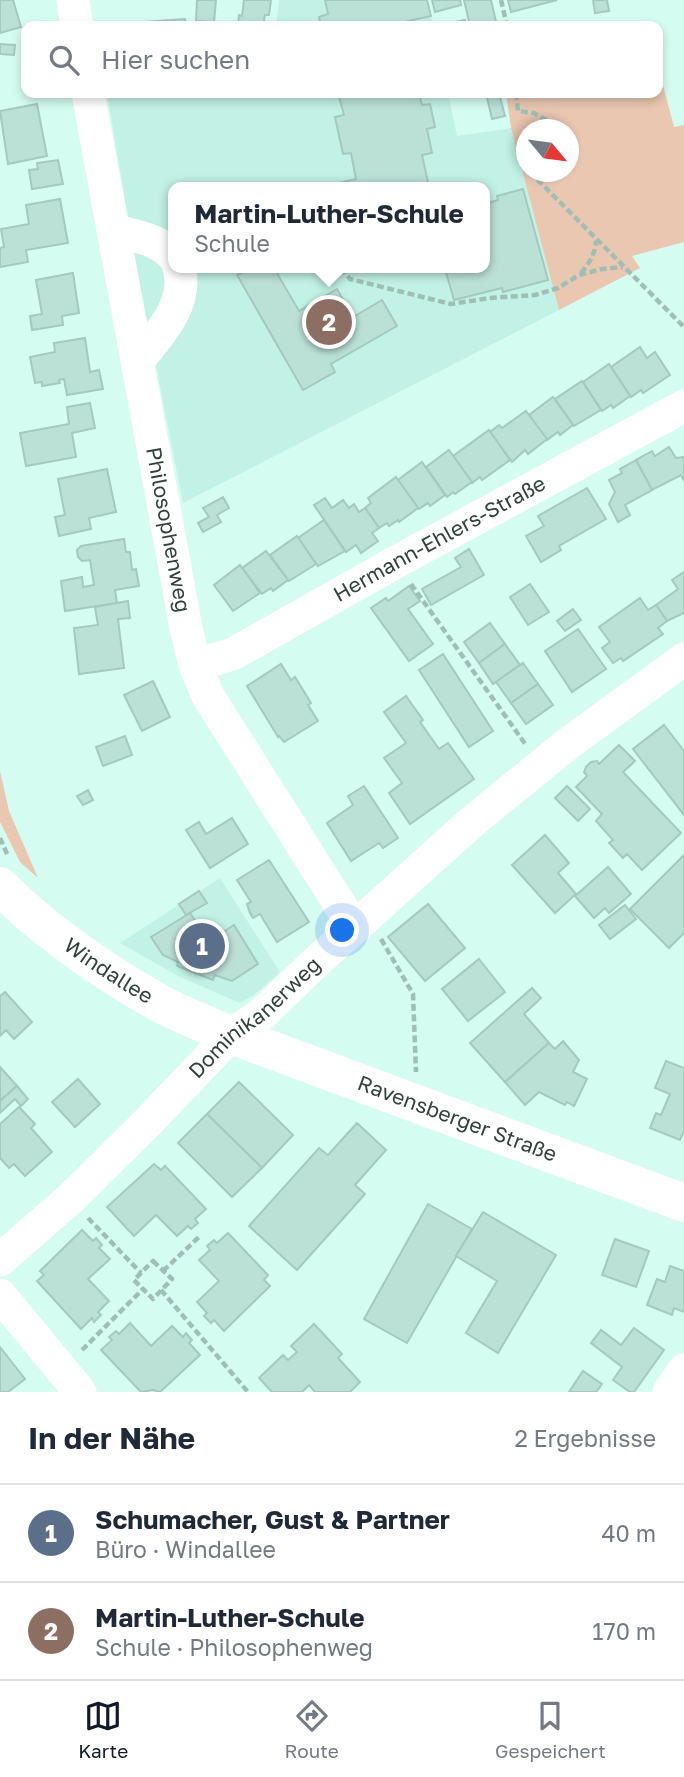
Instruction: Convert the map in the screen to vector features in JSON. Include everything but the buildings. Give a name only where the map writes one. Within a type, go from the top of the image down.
[{"type":"main road","name":"Windallee","points":[[0,886],[22,908],[97,964],[162,1005],[231,1035]]},
{"type":"main road","name":"Ravensberger Straße","points":[[231,1035],[684,1203]]},
{"type":"street","points":[[74,0],[76,21]]},
{"type":"street","name":"Philosophenweg","points":[[90,98],[186,628],[195,665],[208,696],[360,922]]},
{"type":"street","points":[[113,230],[168,249]]},
{"type":"street","points":[[138,361],[180,300],[183,280],[181,273]]},
{"type":"street","name":"Hermann-Ehlers-Straße","points":[[195,665],[233,654],[684,406]]},
{"type":"street","name":"Dominikanerweg","points":[[0,1260],[70,1199],[231,1035],[262,1014],[473,821],[541,766],[684,659]]},
{"type":"street","points":[[0,1295],[71,1381]]},
{"type":"street","points":[[669,1392],[684,1370]]},
{"type":"path","points":[[501,0],[506,21]]},
{"type":"path","points":[[517,98],[518,111],[534,113],[544,119]]},
{"type":"path","points":[[540,182],[684,327]]},
{"type":"path","points":[[579,275],[591,261],[596,240]]},
{"type":"path","points":[[345,273],[350,279],[451,304],[536,295],[558,288],[579,275],[623,267]]},
{"type":"path","points":[[396,562],[541,766]]},
{"type":"path","points":[[360,922],[413,994],[415,1105]]},
{"type":"path","points":[[70,1199],[141,1273]]},
{"type":"path","points":[[163,1271],[201,1235]]},
{"type":"path","points":[[153,1261],[163,1271],[172,1279],[153,1299],[134,1280],[153,1261]]},
{"type":"path","points":[[71,1381],[143,1289]]},
{"type":"path","points":[[161,1290],[248,1392]]},
{"type":"shaded area","points":[[279,0],[427,0],[432,21],[277,21]]},
{"type":"shaded area","points":[[663,85],[674,127],[684,125],[684,242],[632,256],[640,268],[559,310],[525,182],[579,182],[579,119],[516,119],[516,147],[507,98],[663,98]]},
{"type":"shaded area","points":[[108,98],[449,98],[457,136],[511,128],[516,147],[516,182],[525,182],[559,310],[183,503],[135,259]]},
{"type":"shaded area","points":[[0,771],[9,811],[38,878],[20,862],[0,822]]},
{"type":"shaded area","points":[[220,878],[280,972],[254,995],[240,1003],[180,977],[120,943]]},
{"type":"place","name":"Martin-Luther-Schule","points":[[329,322]]},
{"type":"place","name":"Schumacher, Gust & Partner","points":[[202,946]]}]
